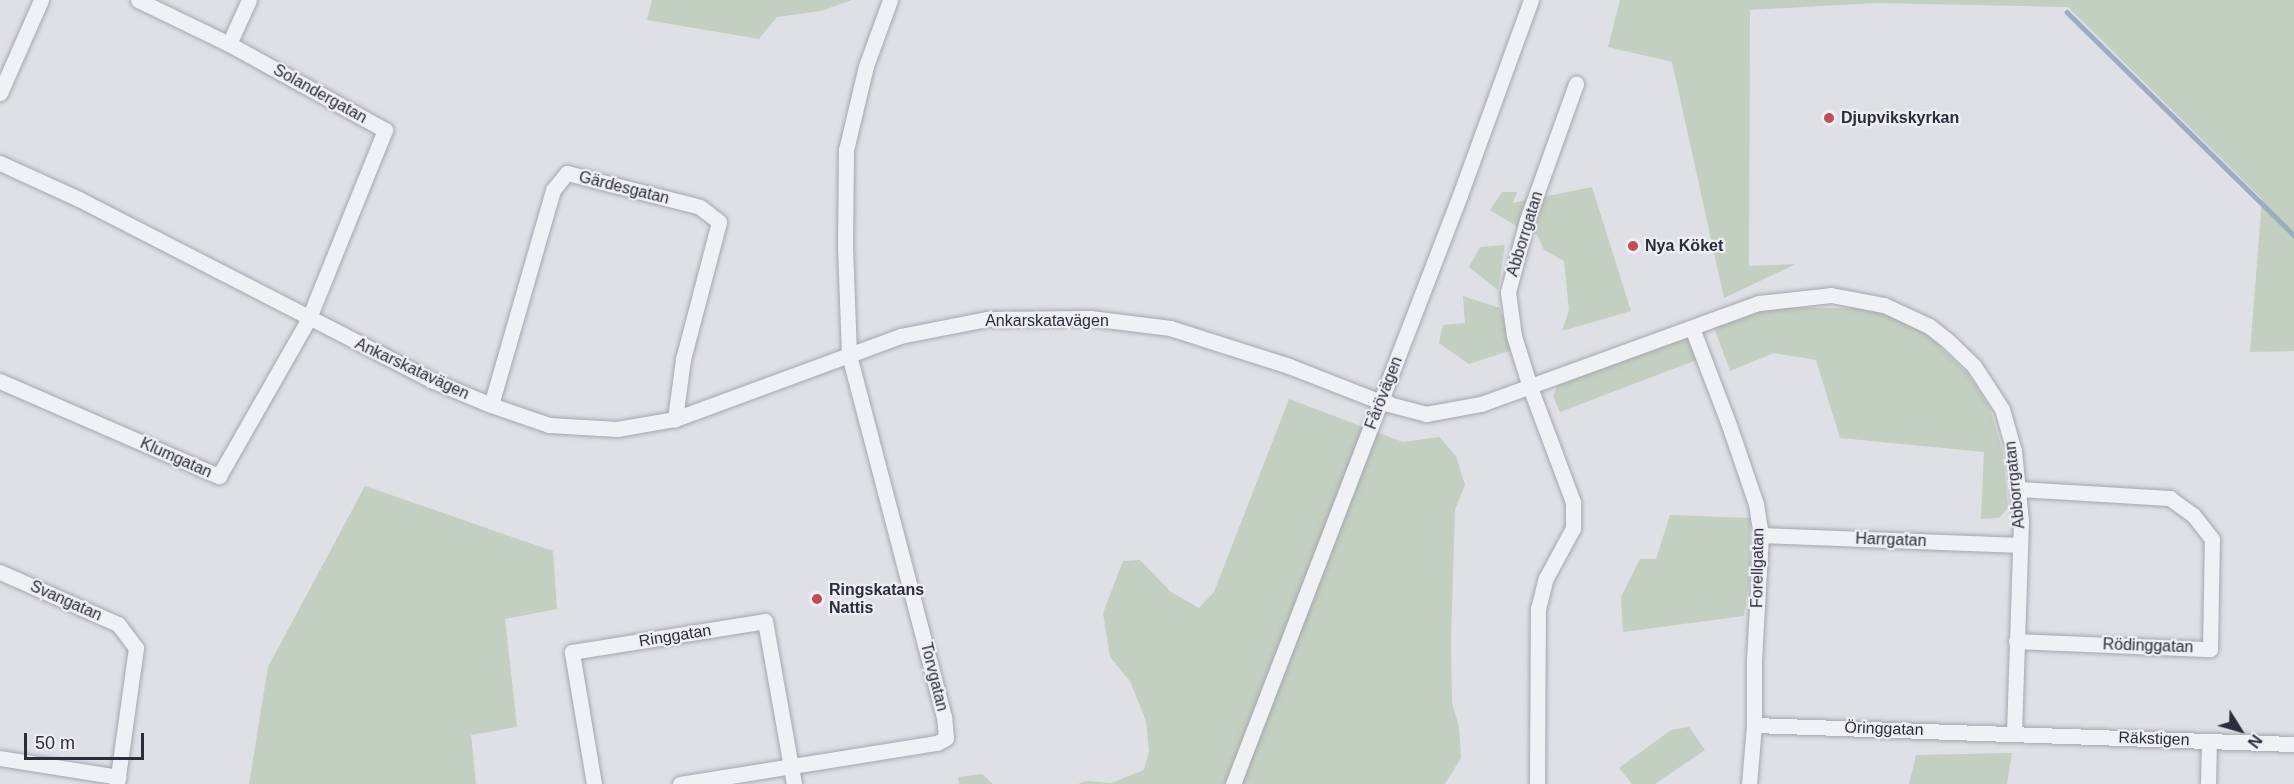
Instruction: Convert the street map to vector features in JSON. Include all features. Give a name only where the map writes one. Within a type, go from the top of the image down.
[{"type":"street","points":[[0,93],[41,0]]},
{"type":"street","name":"Solandergatan","points":[[138,0],[229,44],[384,130],[309,318]]},
{"type":"street","points":[[229,44],[249,0]]},
{"type":"street","points":[[849,355],[845,247],[846,150],[866,66],[890,0]]},
{"type":"street","name":"Fårövägen","points":[[1233,784],[1460,195],[1531,0]]},
{"type":"street","name":"Abborrgatan","points":[[1530,387],[1514,336],[1508,292],[1527,220],[1576,84]]},
{"type":"street","name":"Ankarskatavägen","points":[[0,163],[79,199],[431,380],[491,405],[549,425],[617,429],[675,419],[900,336],[987,319],[1090,318],[1170,328],[1289,366],[1381,402]]},
{"type":"street","name":"Gärdesgatan","points":[[491,405],[552,190],[567,173],[700,207],[719,222],[683,358],[675,419]]},
{"type":"street","name":"Abborrgatan","points":[[1381,402],[1426,414],[1481,404],[1759,303],[1831,296],[1884,305],[1929,326],[1974,366],[2002,409],[2014,451],[2021,521],[2014,733]]},
{"type":"street","name":"Klumgatan","points":[[0,381],[219,476],[309,318]]},
{"type":"street","name":"Forellgatan","points":[[1692,328],[1756,504],[1761,535],[1754,662],[1754,725],[1749,784]]},
{"type":"street","name":"Torvgatan","points":[[680,784],[937,743],[946,738],[941,705],[849,355]]},
{"type":"street","points":[[1530,387],[1573,502],[1573,528],[1546,578],[1538,609],[1537,784]]},
{"type":"street","name":"Rödinggatan","points":[[2016,641],[2210,649],[2212,539],[2193,515],[2170,498],[2018,489]]},
{"type":"street","name":"Harrgatan","points":[[1761,535],[2020,545]]},
{"type":"street","name":"Svangatan","points":[[0,572],[118,624],[136,648],[117,780]]},
{"type":"street","name":"Ringgatan","points":[[594,784],[572,652],[765,621],[791,766]]},
{"type":"street","name":"Öringgatan","points":[[1754,725],[2014,733]]},
{"type":"street","name":"Räkstigen","points":[[2014,733],[2294,744]]},
{"type":"street","points":[[2208,784],[2210,741]]},
{"type":"street","points":[[0,758],[117,780]]},
{"type":"street","points":[[791,766],[794,784]]},
{"type":"green space","points":[[652,0],[852,0],[821,11],[777,17],[759,39],[647,20]]},
{"type":"green space","points":[[1620,0],[2294,0],[2294,351],[2250,352],[2262,199],[2068,7],[1875,3],[1750,10],[1749,266],[1796,264],[1724,298],[1672,62],[1608,47]]},
{"type":"green space","points":[[1592,187],[1631,311],[1562,331],[1569,310],[1564,261],[1544,250],[1537,235],[1490,210],[1502,192],[1517,192],[1513,203]]},
{"type":"green space","points":[[1505,245],[1498,290],[1469,267],[1480,247]]},
{"type":"green space","points":[[1463,296],[1500,308],[1512,350],[1469,364],[1439,343],[1443,325],[1465,323]]},
{"type":"green space","points":[[1777,307],[1877,309],[1928,335],[1968,374],[1990,408],[2003,453],[2008,508],[1999,518],[1981,519],[1984,452],[1840,438],[1816,360],[1774,353],[1730,371],[1714,327],[1755,309]]},
{"type":"green space","points":[[1685,335],[1693,341],[1699,359],[1560,412],[1553,396],[1560,380]]},
{"type":"green space","points":[[1289,399],[1403,442],[1439,437],[1456,456],[1465,485],[1455,510],[1451,639],[1452,703],[1459,727],[1461,758],[1445,784],[1078,784],[1086,781],[1111,783],[1144,770],[1149,751],[1146,721],[1130,681],[1110,657],[1103,613],[1123,561],[1140,560],[1171,592],[1199,608],[1214,592]]},
{"type":"green space","points":[[365,486],[553,551],[557,609],[505,619],[517,727],[471,735],[476,784],[249,784],[268,667]]},
{"type":"green space","points":[[1670,515],[1750,518],[1750,574],[1744,616],[1623,632],[1621,597],[1640,559],[1656,559]]},
{"type":"green space","points":[[1689,727],[1705,750],[1655,784],[1632,784],[1619,768],[1671,730]]},
{"type":"green space","points":[[2012,753],[2007,784],[1909,784],[1916,755]]},
{"type":"green space","points":[[982,774],[993,784],[959,784],[958,777]]},
{"type":"waterway","points":[[2067,12],[2294,235]]},
{"type":"place","name":"Djupvikskyrkan","points":[[1829,118]]},
{"type":"place","name":"Nya Köket","points":[[1633,246]]},
{"type":"place","name":"Ringskatans Nattis","points":[[817,599]]}]
